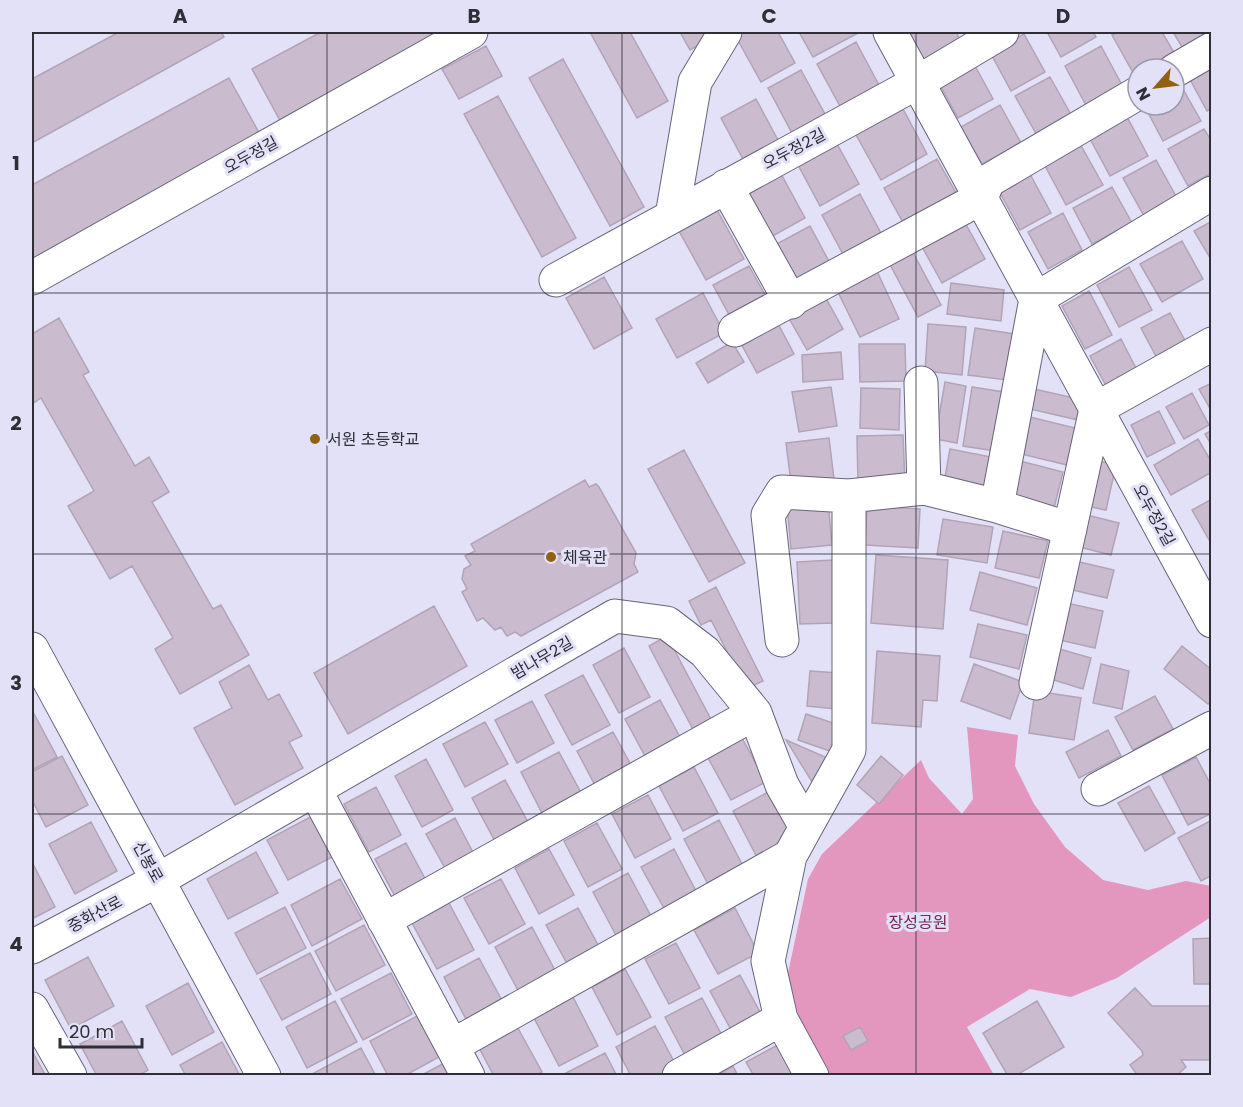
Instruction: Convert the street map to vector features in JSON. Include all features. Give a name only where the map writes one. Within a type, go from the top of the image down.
[{"type":"street","name":"오두정길","points":[[32,278],[471,32]]},
{"type":"street","points":[[672,216],[695,82],[725,32]]},
{"type":"street","name":"오두정2길","points":[[890,32],[1212,621]]},
{"type":"street","name":"오두정2길","points":[[556,280],[918,82],[1002,32]]},
{"type":"street","points":[[1186,64],[1212,49]]},
{"type":"street","points":[[735,330],[791,302],[981,198],[988,181],[1126,100]]},
{"type":"street","points":[[726,186],[791,302]]},
{"type":"street","points":[[998,506],[1036,299],[1212,193]]},
{"type":"street","points":[[1036,683],[1096,409],[1212,344]]},
{"type":"street","points":[[921,383],[924,488]]},
{"type":"street","points":[[782,640],[768,515],[782,492],[849,496],[924,488],[998,506],[1070,529]]},
{"type":"street","points":[[812,1076],[781,1019],[768,962],[790,856],[849,750],[849,496]]},
{"type":"street","name":"밤나무2길","points":[[158,880],[615,616],[667,623],[705,652],[755,713],[782,785],[806,827]]},
{"type":"street","name":"신봉로","points":[[32,649],[264,1076]]},
{"type":"street","points":[[384,920],[755,713]]},
{"type":"street","points":[[1098,789],[1212,728]]},
{"type":"street","points":[[315,790],[468,1076]]},
{"type":"street","points":[[452,1046],[790,856]]},
{"type":"street","name":"중화산로","points":[[32,947],[158,880]]},
{"type":"street","points":[[32,1009],[70,1076]]},
{"type":"street","points":[[679,1076],[781,1019]]},
{"type":"green space","name":"장성공원","points":[[967,727],[1018,735],[1015,766],[1034,804],[1065,847],[1103,880],[1148,890],[1186,881],[1211,886],[1211,917],[1117,978],[1071,997],[1030,989],[967,1027],[994,1075],[828,1075],[800,1024],[788,973],[808,879],[822,854],[921,760],[929,778],[962,814],[973,799]]},
{"type":"building","points":[[119,32],[221,32],[224,37],[32,143],[32,79]]},
{"type":"building","points":[[321,32],[455,32],[283,126],[252,69]]},
{"type":"building","points":[[590,32],[630,32],[668,101],[637,118]]},
{"type":"building","points":[[680,32],[713,32],[715,36],[690,50]]},
{"type":"building","points":[[741,32],[778,32],[795,63],[761,82],[735,35]]},
{"type":"building","points":[[799,32],[860,32],[813,57]]},
{"type":"building","points":[[906,32],[956,32],[961,42],[923,62]]},
{"type":"building","points":[[1047,32],[1093,32],[1096,37],[1061,57]]},
{"type":"building","points":[[1120,32],[1162,32],[1176,56],[1126,57],[1126,60],[1112,35]]},
{"type":"building","points":[[1173,32],[1212,32],[1212,37],[1185,52]]},
{"type":"building","points":[[1024,34],[1045,72],[1011,91],[990,52]]},
{"type":"building","points":[[856,42],[880,87],[841,108],[817,64]]},
{"type":"building","points":[[486,46],[502,76],[459,99],[442,69]]},
{"type":"building","points":[[1101,46],[1123,87],[1087,107],[1065,66]]},
{"type":"building","points":[[1212,58],[1212,108],[1207,111],[1186,72]]},
{"type":"building","points":[[563,59],[644,207],[610,226],[529,78]]},
{"type":"building","points":[[974,64],[993,99],[958,118],[939,83]]},
{"type":"building","points":[[801,70],[826,116],[793,135],[768,88]]},
{"type":"building","points":[[1050,77],[1074,120],[1039,139],[1015,96]]},
{"type":"building","points":[[229,78],[263,140],[32,267],[32,185]]},
{"type":"building","points":[[1186,94],[1201,121],[1163,141],[1150,117],[1186,117]]},
{"type":"building","points":[[498,96],[576,238],[542,257],[464,114]]},
{"type":"building","points":[[756,99],[779,142],[744,161],[721,118]]},
{"type":"building","points":[[1000,105],[1021,143],[982,164],[961,127]]},
{"type":"building","points":[[902,107],[927,154],[881,180],[855,133]]},
{"type":"building","points":[[1126,115],[1148,156],[1110,176],[1088,135]]},
{"type":"building","points":[[1204,129],[1212,142],[1212,173],[1188,186],[1168,149]]},
{"type":"building","points":[[836,142],[859,184],[820,206],[797,163]]},
{"type":"building","points":[[1079,142],[1103,185],[1066,205],[1043,162]]},
{"type":"building","points":[[937,159],[960,200],[906,228],[884,188]]},
{"type":"building","points":[[1156,160],[1177,198],[1144,216],[1123,178]]},
{"type":"building","points":[[780,172],[805,218],[769,238],[744,191]]},
{"type":"building","points":[[1030,174],[1051,213],[1020,230],[999,191]]},
{"type":"building","points":[[1112,187],[1132,223],[1092,244],[1073,208]]},
{"type":"building","points":[[860,194],[883,237],[845,258],[822,215]]},
{"type":"building","points":[[717,210],[744,259],[706,280],[679,231]]},
{"type":"building","points":[[1063,213],[1082,250],[1048,269],[1028,232]]},
{"type":"building","points":[[963,219],[985,259],[942,283],[920,243]]},
{"type":"building","points":[[1212,221],[1212,261],[1194,231]]},
{"type":"building","points":[[810,226],[832,267],[795,288],[773,246]]},
{"type":"building","points":[[1182,241],[1203,279],[1162,302],[1140,264]]},
{"type":"building","points":[[910,247],[941,305],[918,317],[887,259]]},
{"type":"building","points":[[749,266],[769,302],[733,322],[713,285]]},
{"type":"building","points":[[1129,267],[1152,310],[1119,327],[1097,285]]},
{"type":"building","points":[[876,269],[899,319],[860,337],[836,288]]},
{"type":"building","points":[[604,277],[632,328],[594,349],[566,298]]},
{"type":"building","points":[[951,283],[1004,290],[1001,321],[947,314]]},
{"type":"building","points":[[1089,291],[1112,335],[1085,349],[1062,306]]},
{"type":"building","points":[[703,293],[724,333],[677,358],[656,319]]},
{"type":"building","points":[[823,293],[843,329],[807,350],[786,313]]},
{"type":"building","points":[[1170,313],[1189,348],[1160,364],[1141,328]]},
{"type":"building","points":[[59,318],[89,372],[83,375],[135,466],[149,457],[169,492],[152,502],[213,609],[221,605],[249,655],[180,694],[155,649],[173,638],[132,566],[110,579],[68,506],[94,491],[41,398],[32,404],[32,334]]},
{"type":"building","points":[[775,318],[794,354],[757,373],[738,338]]},
{"type":"building","points":[[928,324],[966,327],[962,375],[925,371]]},
{"type":"building","points":[[975,328],[1014,334],[1007,380],[968,375]]},
{"type":"building","points":[[1121,339],[1140,376],[1110,393],[1090,356]]},
{"type":"building","points":[[732,342],[744,362],[708,383],[696,363]]},
{"type":"building","points":[[859,344],[905,344],[906,381],[860,382]]},
{"type":"building","points":[[841,352],[843,379],[803,382],[802,355]]},
{"type":"building","points":[[945,382],[966,386],[957,443],[935,439]]},
{"type":"building","points":[[1212,383],[1212,412],[1199,389]]},
{"type":"building","points":[[831,387],[837,426],[799,432],[792,392]]},
{"type":"building","points":[[972,387],[1004,392],[995,451],[963,446]]},
{"type":"building","points":[[861,388],[900,389],[899,430],[860,428]]},
{"type":"building","points":[[1034,389],[1083,400],[1078,420],[1030,409]]},
{"type":"building","points":[[1192,393],[1209,425],[1184,439],[1166,407]]},
{"type":"building","points":[[1159,411],[1175,443],[1147,457],[1131,425]]},
{"type":"building","points":[[1026,416],[1075,428],[1067,465],[1017,453]]},
{"type":"building","points":[[1212,430],[1212,446],[1205,434]]},
{"type":"building","points":[[903,435],[905,484],[858,485],[857,436]]},
{"type":"building","points":[[829,438],[834,479],[791,483],[786,443]]},
{"type":"building","points":[[1198,439],[1212,463],[1212,472],[1171,495],[1154,465]]},
{"type":"building","points":[[950,449],[991,457],[984,491],[944,483]]},
{"type":"building","points":[[684,450],[745,563],[709,582],[648,469]]},
{"type":"building","points":[[1091,459],[1116,465],[1106,510],[1081,505]]},
{"type":"building","points":[[1016,460],[1063,472],[1054,508],[1007,497]]},
{"type":"building","name":"체육관","points":[[585,480],[589,487],[596,484],[599,487],[636,553],[634,564],[638,572],[521,636],[515,632],[507,636],[501,627],[495,630],[483,618],[477,621],[462,592],[467,589],[462,579],[464,569],[471,565],[465,556],[475,551],[471,544]]},
{"type":"building","points":[[1212,499],[1212,545],[1192,510]]},
{"type":"building","points":[[828,501],[832,545],[791,549],[787,505]]},
{"type":"building","points":[[867,506],[920,509],[918,548],[865,545]]},
{"type":"building","points":[[1083,514],[1119,523],[1111,555],[1075,546]]},
{"type":"building","points":[[943,519],[993,527],[987,563],[937,555]]},
{"type":"building","points":[[1003,531],[1048,541],[1039,578],[995,568]]},
{"type":"building","points":[[876,555],[948,560],[943,629],[871,623]]},
{"type":"building","points":[[833,560],[835,623],[800,624],[797,562]]},
{"type":"building","points":[[1071,560],[1114,570],[1107,598],[1064,588]]},
{"type":"building","points":[[980,572],[1037,588],[1027,625],[970,610]]},
{"type":"building","points":[[716,587],[763,681],[746,689],[711,620],[701,625],[689,601]]},
{"type":"building","points":[[1062,602],[1103,611],[1095,648],[1055,639]]},
{"type":"building","points":[[434,606],[467,666],[348,734],[314,673]]},
{"type":"building","points":[[978,624],[1027,635],[1019,669],[970,657]]},
{"type":"building","points":[[667,636],[715,727],[697,737],[649,646]]},
{"type":"building","points":[[1049,646],[1091,658],[1083,689],[1041,676]]},
{"type":"building","points":[[1182,646],[1212,670],[1212,700],[1208,704],[1164,669]]},
{"type":"building","points":[[624,648],[650,697],[619,713],[593,665]]},
{"type":"building","points":[[877,651],[940,656],[937,701],[923,700],[921,727],[872,723]]},
{"type":"building","points":[[974,664],[1023,682],[1010,719],[961,701]]},
{"type":"building","points":[[1101,664],[1129,671],[1122,709],[1093,703]]},
{"type":"building","points":[[249,665],[268,700],[279,694],[302,736],[289,742],[303,768],[235,805],[194,728],[232,708],[219,682]]},
{"type":"building","points":[[810,671],[839,673],[836,709],[807,706]]},
{"type":"building","points":[[583,675],[610,725],[572,745],[545,695]]},
{"type":"building","points":[[1035,691],[1081,698],[1074,740],[1029,733]]},
{"type":"building","points":[[1155,696],[1173,729],[1133,750],[1115,717]]},
{"type":"building","points":[[660,700],[687,750],[652,769],[625,719]]},
{"type":"building","points":[[532,701],[554,743],[517,763],[495,720]]},
{"type":"building","points":[[32,710],[57,757],[32,770]]},
{"type":"building","points":[[806,714],[839,725],[830,751],[798,740]]},
{"type":"building","points":[[485,722],[508,764],[465,787],[443,744]]},
{"type":"building","points":[[1108,730],[1121,756],[1079,778],[1066,752]]},
{"type":"building","points":[[613,732],[636,774],[599,793],[577,751]]},
{"type":"building","points":[[742,738],[766,782],[731,800],[707,756]]},
{"type":"building","points":[[786,740],[832,760],[814,785]]},
{"type":"building","points":[[559,752],[586,802],[547,823],[521,772]]},
{"type":"building","points":[[62,756],[88,805],[46,827],[32,800],[32,772]]},
{"type":"building","points":[[881,756],[903,775],[879,804],[857,785]]},
{"type":"building","points":[[1196,757],[1212,787],[1212,813],[1188,825],[1162,775]]},
{"type":"building","points":[[426,759],[453,810],[422,827],[395,776]]},
{"type":"building","points":[[694,767],[718,813],[683,831],[659,786]]},
{"type":"building","points":[[505,780],[533,831],[499,849],[472,798]]},
{"type":"building","points":[[1149,786],[1175,833],[1145,851],[1118,803]]},
{"type":"building","points":[[376,787],[401,835],[369,852],[344,804]]},
{"type":"building","points":[[770,791],[796,842],[759,861],[733,811]]},
{"type":"building","points":[[648,795],[671,839],[635,858],[612,814]]},
{"type":"building","points":[[316,814],[338,854],[288,880],[267,840]]},
{"type":"building","points":[[455,818],[478,862],[450,877],[426,834]]},
{"type":"building","points":[[719,820],[744,868],[709,886],[684,839]]},
{"type":"building","points":[[1212,820],[1212,875],[1201,881],[1178,838]]},
{"type":"building","points":[[91,822],[117,871],[75,894],[49,844]]},
{"type":"building","points":[[597,823],[622,869],[588,887],[564,841]]},
{"type":"building","points":[[406,843],[429,886],[398,902],[375,859]]},
{"type":"building","points":[[549,849],[574,895],[539,914],[515,868]]},
{"type":"building","points":[[674,849],[697,893],[665,910],[641,867]]},
{"type":"building","points":[[256,852],[278,893],[228,919],[207,879]]},
{"type":"building","points":[[32,862],[55,907],[32,919]]},
{"type":"building","points":[[628,873],[653,920],[618,939],[593,892]]},
{"type":"building","points":[[340,879],[362,919],[312,946],[291,905]]},
{"type":"building","points":[[501,879],[525,924],[489,944],[464,898]]},
{"type":"building","points":[[449,903],[474,950],[437,969],[412,923]]},
{"type":"building","points":[[285,907],[306,948],[257,974],[235,933]]},
{"type":"building","points":[[578,908],[602,952],[570,969],[546,925]]},
{"type":"building","points":[[735,908],[758,953],[718,974],[694,930]]},
{"type":"building","points":[[364,925],[385,965],[336,991],[315,951]]},
{"type":"building","points":[[532,927],[559,978],[522,998],[495,947]]},
{"type":"building","points":[[1212,938],[1212,984],[1194,984],[1193,939]]},
{"type":"building","points":[[676,943],[700,988],[669,1004],[645,959]]},
{"type":"building","points":[[310,953],[331,994],[282,1020],[260,979]]},
{"type":"building","points":[[88,957],[114,1006],[71,1029],[45,980]]},
{"type":"building","points":[[479,958],[505,1006],[469,1025],[444,977]]},
{"type":"building","points":[[625,969],[651,1017],[617,1035],[592,987]]},
{"type":"building","points":[[391,973],[412,1014],[363,1040],[341,999]]},
{"type":"building","points":[[740,975],[766,1023],[736,1039],[710,991]]},
{"type":"building","points":[[188,983],[214,1032],[172,1055],[146,1006]]},
{"type":"building","points":[[1135,988],[1152,1006],[1212,1006],[1212,1060],[1181,1060],[1186,1067],[1176,1076],[1138,1076],[1130,1065],[1143,1055],[1142,1051],[1108,1013]]},
{"type":"building","points":[[573,997],[598,1046],[559,1066],[534,1018]]},
{"type":"building","points":[[702,998],[725,1041],[688,1061],[665,1017]]},
{"type":"building","points":[[335,1001],[357,1042],[307,1068],[286,1027]]},
{"type":"building","points":[[1037,1001],[1064,1047],[1015,1076],[1008,1076],[983,1033]]},
{"type":"building","points":[[419,1015],[441,1056],[404,1076],[388,1076],[370,1041]]},
{"type":"building","points":[[122,1021],[148,1070],[138,1076],[97,1076],[80,1044]]},
{"type":"building","points":[[514,1021],[542,1072],[534,1076],[494,1076],[476,1042]]},
{"type":"building","points":[[655,1026],[677,1067],[661,1076],[631,1076],[616,1047]]},
{"type":"building","points":[[860,1027],[868,1041],[851,1050],[843,1036]]},
{"type":"building","points":[[785,1041],[803,1076],[754,1076],[746,1062]]},
{"type":"building","points":[[222,1042],[240,1076],[186,1076],[180,1065]]},
{"type":"building","points":[[361,1048],[376,1076],[313,1076],[312,1074]]},
{"type":"building","points":[[32,1051],[46,1076],[32,1076]]},
{"type":"building","points":[[605,1053],[617,1076],[562,1076],[562,1075]]},
{"type":"building","points":[[448,1061],[455,1076],[420,1076]]},
{"type":"building","points":[[733,1066],[738,1076],[716,1076]]},
{"type":"place","name":"서원 초등학교","points":[[315,439]]},
{"type":"place","name":"체육관","points":[[551,557]]}]
